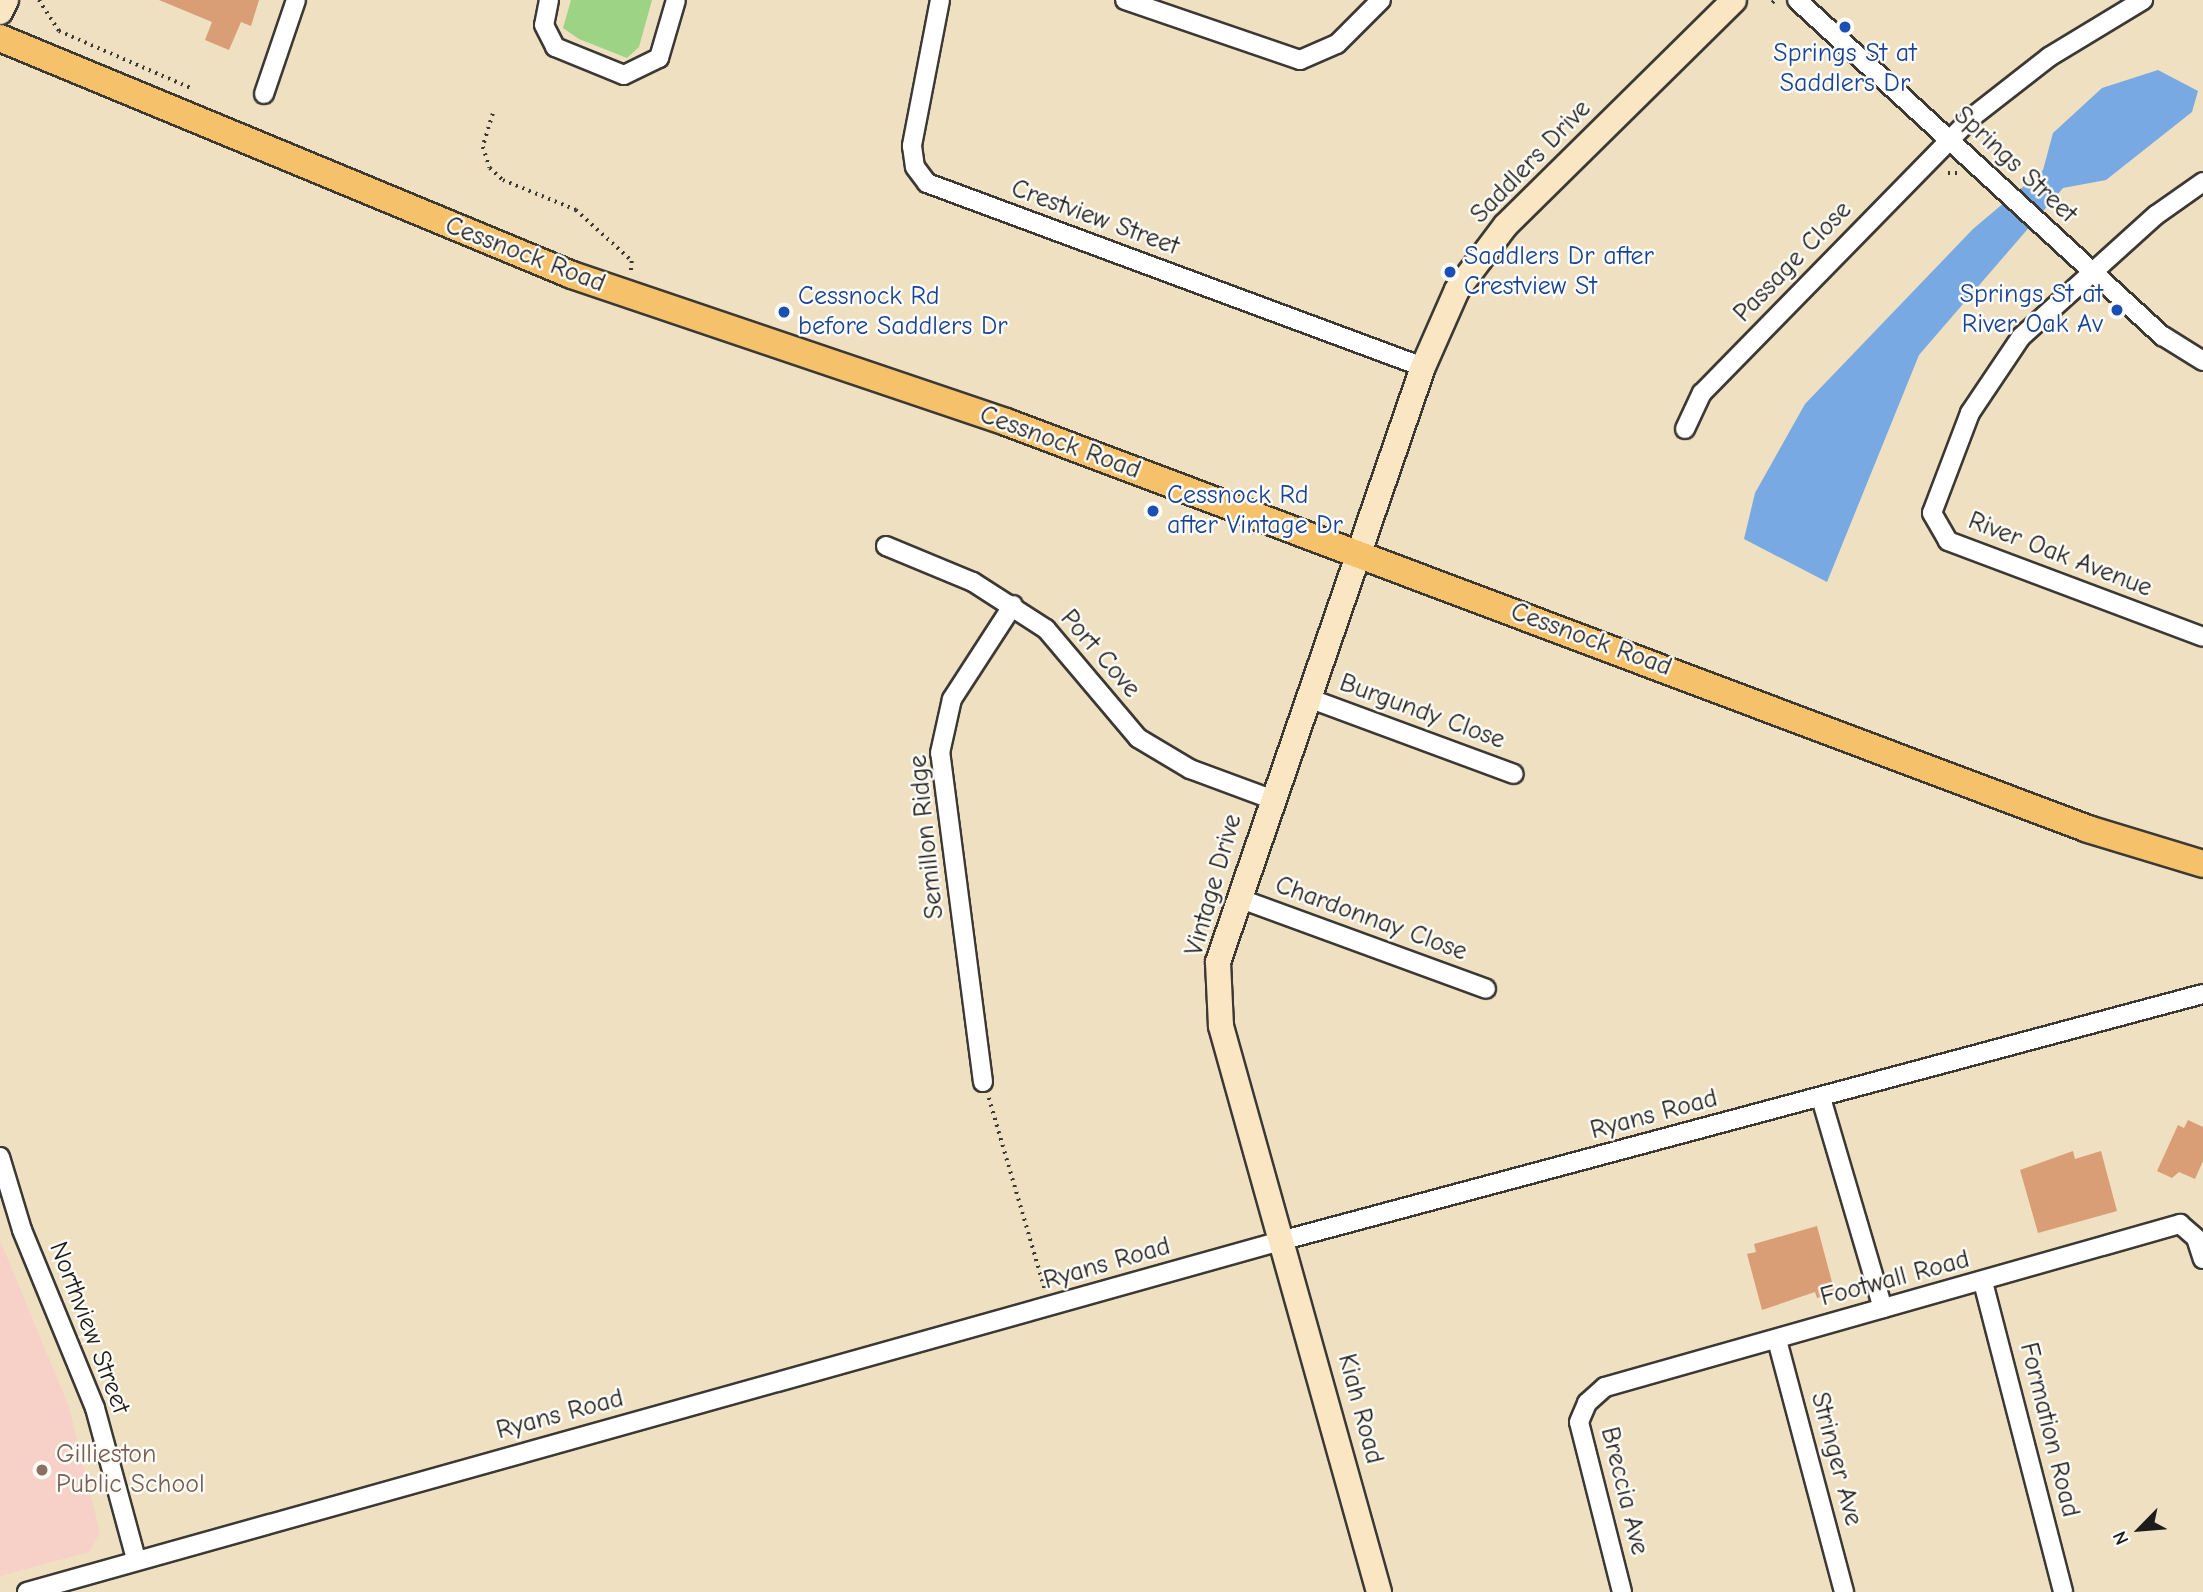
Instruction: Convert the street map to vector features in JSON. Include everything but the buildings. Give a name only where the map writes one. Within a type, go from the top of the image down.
[{"type":"main road","name":"Cessnock Road","points":[[0,38],[572,275],[834,361],[1361,555],[2088,829],[2203,864]]},
{"type":"street","points":[[0,12],[6,0]]},
{"type":"street","points":[[264,94],[296,0]]},
{"type":"street","points":[[549,0],[544,25],[555,47],[624,75],[659,58],[676,0]]},
{"type":"street","name":"Crestview Street","points":[[940,0],[912,146],[915,167],[927,183],[1423,367]]},
{"type":"street","points":[[1125,0],[1300,60],[1337,44],[1381,0]]},
{"type":"street","name":"Saddlers Drive","points":[[1361,555],[1423,367],[1457,290],[1506,225],[1734,0]]},
{"type":"street","name":"Springs Street","points":[[1797,0],[2163,336],[2203,361]]},
{"type":"street","name":"Passage Close","points":[[1685,429],[1702,393],[1949,139],[2049,57],[2143,0]]},
{"type":"street","name":"River Oak Avenue","points":[[2203,181],[2092,271],[2021,337],[1970,413],[1934,498],[1936,530],[1948,541],[2203,637]]},
{"type":"street","name":"Port Cove","points":[[886,546],[1013,605],[1046,629],[1138,738],[1190,769],[1271,799]]},
{"type":"street","name":"Vintage Drive","points":[[1284,1240],[1221,1026],[1218,962],[1271,799],[1311,699],[1361,555]]},
{"type":"street","name":"Semillon Ridge","points":[[983,1082],[940,752],[952,699],[1013,605]]},
{"type":"street","name":"Burgundy Close","points":[[1311,699],[1514,774]]},
{"type":"street","name":"Chardonnay Close","points":[[1238,898],[1486,989]]},
{"type":"street","name":"Ryans Road","points":[[27,1592],[136,1559],[1284,1240],[2203,994]]},
{"type":"street","points":[[1821,1098],[1883,1308]]},
{"type":"street","name":"Northview Street","points":[[0,1157],[22,1230],[95,1408],[136,1559]]},
{"type":"street","name":"Footwall Road","points":[[1587,1402],[1605,1387],[2180,1224],[2196,1238],[2203,1259]]},
{"type":"street","name":"Kiah Road","points":[[1284,1240],[1379,1592]]},
{"type":"street","name":"Formation Road","points":[[1983,1282],[2063,1592]]},
{"type":"street","name":"Stringer Ave","points":[[1777,1340],[1844,1592]]},
{"type":"street","name":"Breccia Ave","points":[[1587,1402],[1579,1422],[1622,1592]]},
{"type":"path","points":[[39,0],[38,6],[58,32],[191,88]]},
{"type":"path","points":[[493,114],[483,147],[490,168],[503,180],[576,210],[632,261],[630,275]]},
{"type":"path","points":[[983,1082],[1050,1307]]},
{"type":"shaded area","name":"Gillieston Public School","points":[[0,1240],[69,1407],[100,1532],[89,1552],[0,1576]]},
{"type":"green space","points":[[571,0],[652,0],[639,47],[627,58],[579,39],[563,28]]},
{"type":"water","points":[[2158,70],[2198,91],[2192,112],[2106,180],[2063,188],[1919,355],[1827,582],[1744,539],[1755,493],[1805,404],[1973,229],[2043,170],[2053,133],[2102,88]]},
{"type":"place","name":"Springs St at Saddlers Dr","points":[[1845,27]]},
{"type":"place","name":"Saddlers Dr after Crestview St","points":[[1450,272]]},
{"type":"place","name":"Springs St at River Oak Av","points":[[2117,310]]},
{"type":"place","name":"Cessnock Rd before Saddlers Dr","points":[[784,312]]},
{"type":"place","name":"Cessnock Rd after Vintage Dr","points":[[1153,511]]},
{"type":"place","name":"Gillieston Public School","points":[[42,1470]]}]
